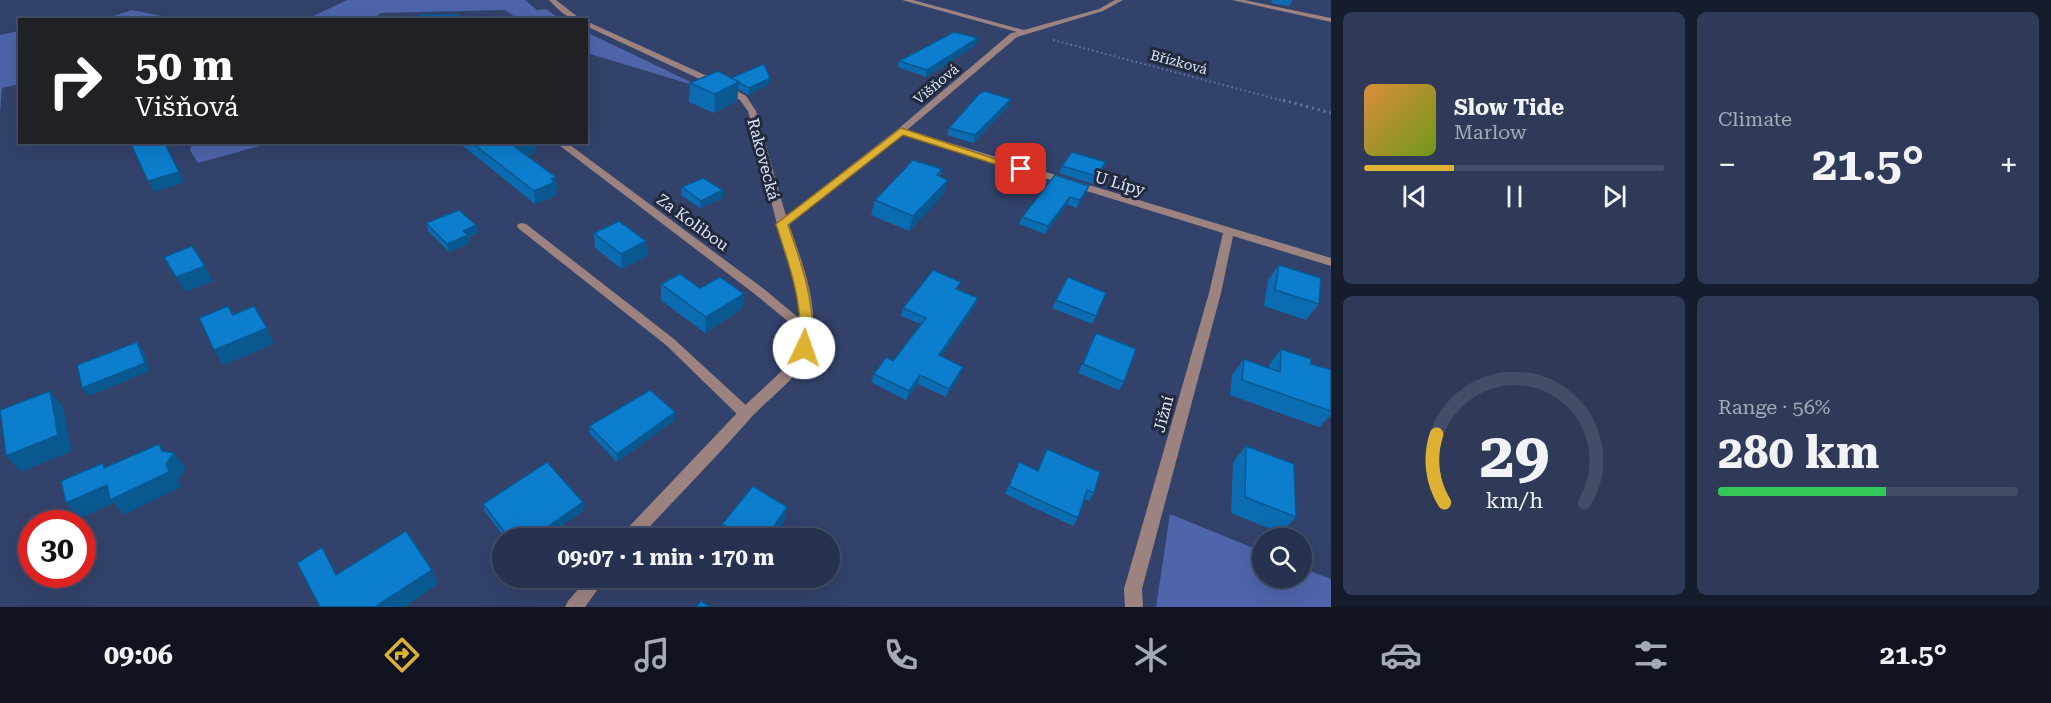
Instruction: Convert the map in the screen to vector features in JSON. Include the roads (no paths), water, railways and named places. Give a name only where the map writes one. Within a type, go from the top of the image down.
[{"type":"street","points":[[552,0],[575,18]]},
{"type":"street","name":"Višňová","points":[[905,0],[1021,31]]},
{"type":"street","name":"Višňová","points":[[782,224],[901,131],[1021,31],[1101,10],[1120,0]]},
{"type":"street","points":[[1235,0],[1331,20]]},
{"type":"street","name":"Rakovecká","points":[[588,24],[743,98],[752,111],[782,224],[800,281],[806,330],[804,348],[785,377],[745,413],[638,528]]},
{"type":"street","name":"U Lípy","points":[[901,131],[1331,262]]},
{"type":"street","name":"Za Kolibou","points":[[562,144],[760,292],[806,330]]},
{"type":"street","points":[[522,226],[670,342],[745,413]]},
{"type":"street","name":"Jižní","points":[[1134,607],[1133,589],[1215,293],[1229,230]]},
{"type":"street","points":[[574,607],[590,588]]}]
